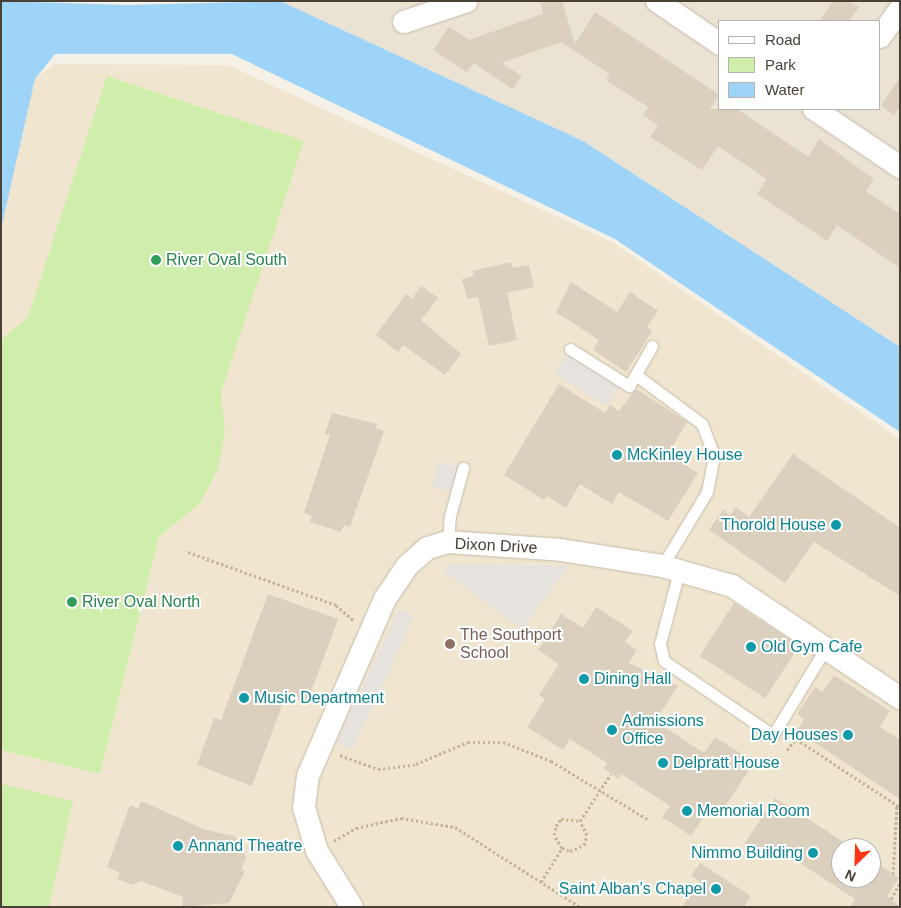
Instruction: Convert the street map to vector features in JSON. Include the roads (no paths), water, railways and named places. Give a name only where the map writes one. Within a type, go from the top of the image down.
[{"type":"street","points":[[404,22],[467,1]]},
{"type":"street","points":[[657,1],[718,43]]},
{"type":"street","points":[[881,36],[900,9]]},
{"type":"street","points":[[822,111],[900,167]]},
{"type":"street","name":"Dixon Drive","points":[[352,907],[317,851],[304,808],[308,776],[372,632],[407,566],[428,548],[448,542],[561,550],[671,568],[732,586],[900,698]]},
{"type":"lane","points":[[570,349],[629,386],[652,346]]},
{"type":"lane","points":[[636,375],[702,424],[714,456],[707,492],[671,568],[660,644],[664,661],[773,735],[825,649]]},
{"type":"lane","points":[[448,542],[450,516],[462,468]]},
{"type":"water","points":[[1,1],[127,5],[280,1],[583,141],[900,347],[900,432],[615,239],[232,54],[55,54],[35,79],[1,229]]},
{"type":"place","name":"River Oval South","points":[[156,260]]},
{"type":"place","name":"McKinley House","points":[[617,455]]},
{"type":"place","name":"Thorold House","points":[[836,525]]},
{"type":"place","name":"River Oval North","points":[[72,602]]},
{"type":"place","name":"The Southport School","points":[[450,644]]},
{"type":"place","name":"Old Gym Cafe","points":[[751,647]]},
{"type":"place","name":"Dining Hall","points":[[584,679]]},
{"type":"place","name":"Music Department","points":[[244,698]]},
{"type":"place","name":"Admissions Office","points":[[612,730]]},
{"type":"place","name":"Day Houses","points":[[848,735]]},
{"type":"place","name":"Delpratt House","points":[[663,763]]},
{"type":"place","name":"Memorial Room","points":[[687,811]]},
{"type":"place","name":"Annand Theatre","points":[[178,846]]},
{"type":"place","name":"Nimmo Building","points":[[813,853]]},
{"type":"place","name":"Saint Alban's Chapel","points":[[716,889]]}]
